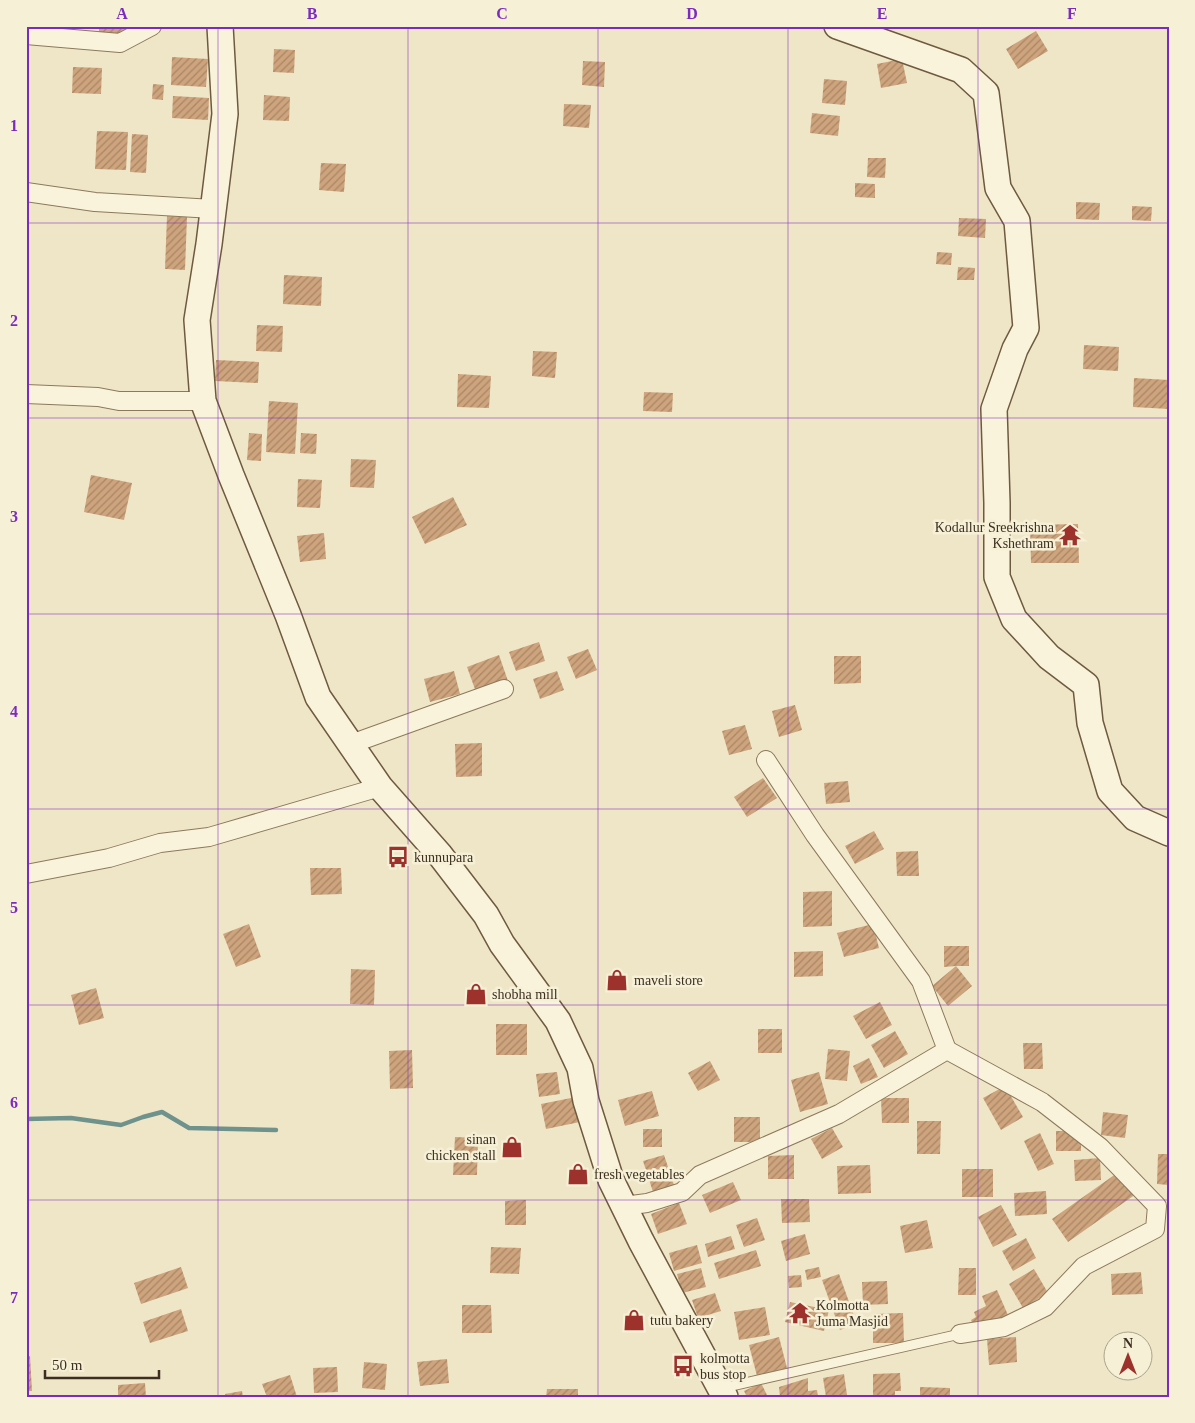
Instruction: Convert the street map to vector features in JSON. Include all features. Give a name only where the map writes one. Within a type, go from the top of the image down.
[{"type":"main road","points":[[220,26],[224,114],[197,320],[203,401],[288,615],[318,697],[380,787],[440,854],[486,915],[502,944],[558,1021],[580,1068],[586,1102],[611,1180],[646,1250],[723,1392]]},
{"type":"main road","points":[[837,26],[961,70],[986,93],[998,188],[1017,221],[1026,328],[1015,349],[994,409],[997,577],[1014,619],[1049,657],[1086,685],[1090,723],[1110,791],[1135,818],[1169,833]]},
{"type":"street","points":[[37,33],[120,43],[152,26]]},
{"type":"street","points":[[26,192],[95,202],[213,209]]},
{"type":"street","points":[[26,394],[98,397],[119,401],[203,401]]},
{"type":"street","points":[[350,744],[504,689]]},
{"type":"street","points":[[766,760],[815,835],[921,981],[947,1050],[1042,1102],[1100,1148],[1156,1206],[1154,1229],[1084,1266],[1045,1307],[1004,1327],[960,1334]]},
{"type":"street","points":[[26,874],[109,858],[160,844],[209,837],[380,787]]},
{"type":"street","points":[[624,1206],[647,1203],[682,1192],[700,1175],[839,1114],[947,1050]]},
{"type":"lane","points":[[723,1392],[960,1334]]},
{"type":"building","points":[[99,26],[126,26],[125,34],[99,33]]},
{"type":"building","points":[[269,26],[294,26],[294,29],[269,28]]},
{"type":"building","points":[[1036,31],[1048,51],[1018,69],[1006,49]]},
{"type":"building","points":[[274,49],[295,50],[294,73],[273,72]]},
{"type":"building","points":[[172,57],[208,59],[206,87],[171,85]]},
{"type":"building","points":[[902,59],[907,83],[881,88],[877,64]]},
{"type":"building","points":[[583,61],[605,62],[604,87],[582,85]]},
{"type":"building","points":[[73,67],[102,68],[101,94],[72,93]]},
{"type":"building","points":[[824,79],[847,81],[845,105],[822,103]]},
{"type":"building","points":[[153,84],[164,85],[163,100],[152,99]]},
{"type":"building","points":[[264,95],[290,97],[289,121],[263,120]]},
{"type":"building","points":[[173,96],[209,98],[208,120],[172,118]]},
{"type":"building","points":[[564,104],[591,105],[589,128],[563,126]]},
{"type":"building","points":[[812,113],[840,116],[838,136],[810,133]]},
{"type":"building","points":[[97,131],[128,132],[126,170],[95,169]]},
{"type":"building","points":[[132,134],[148,135],[146,173],[130,172]]},
{"type":"building","points":[[868,158],[886,158],[885,178],[867,177]]},
{"type":"building","points":[[321,163],[346,164],[344,192],[319,190]]},
{"type":"building","points":[[855,183],[875,184],[875,198],[855,197]]},
{"type":"building","points":[[1076,202],[1100,203],[1099,220],[1076,219]]},
{"type":"building","points":[[1132,206],[1152,207],[1151,221],[1132,220]]},
{"type":"building","points":[[167,216],[187,217],[185,270],[165,269]]},
{"type":"building","points":[[959,218],[986,219],[985,238],[958,236]]},
{"type":"building","points":[[937,252],[952,253],[951,265],[936,264]]},
{"type":"building","points":[[958,267],[975,268],[974,280],[957,280]]},
{"type":"building","points":[[284,275],[322,277],[321,306],[283,304]]},
{"type":"building","points":[[257,325],[283,326],[282,352],[256,351]]},
{"type":"building","points":[[1084,345],[1119,347],[1118,371],[1083,369]]},
{"type":"building","points":[[533,351],[557,352],[555,378],[532,376]]},
{"type":"building","points":[[216,360],[259,362],[258,383],[215,381]]},
{"type":"building","points":[[458,374],[491,376],[489,408],[457,407]]},
{"type":"building","points":[[1134,378],[1169,380],[1169,409],[1133,407]]},
{"type":"building","points":[[644,392],[673,393],[672,412],[643,411]]},
{"type":"building","points":[[269,401],[298,403],[295,454],[266,452]]},
{"type":"building","points":[[249,433],[262,434],[261,461],[247,460]]},
{"type":"building","points":[[301,433],[317,434],[316,454],[300,453]]},
{"type":"building","points":[[351,459],[376,460],[374,488],[350,487]]},
{"type":"building","points":[[91,475],[132,483],[124,520],[84,512]]},
{"type":"building","points":[[298,479],[322,480],[320,508],[297,507]]},
{"type":"building","points":[[453,497],[467,525],[425,544],[412,517]]},
{"type":"building","points":[[1078,524],[1079,563],[1031,563],[1030,525]]},
{"type":"building","points":[[324,533],[326,559],[300,562],[297,536]]},
{"type":"building","points":[[539,642],[545,661],[516,671],[509,652]]},
{"type":"building","points":[[588,649],[597,670],[576,679],[567,657]]},
{"type":"building","points":[[499,655],[508,681],[476,692],[467,667]]},
{"type":"building","points":[[834,656],[861,656],[861,683],[834,684]]},
{"type":"building","points":[[454,671],[460,694],[430,702],[424,679]]},
{"type":"building","points":[[557,671],[564,690],[540,699],[533,679]]},
{"type":"building","points":[[795,705],[802,730],[779,737],[772,711]]},
{"type":"building","points":[[745,725],[752,749],[729,755],[722,731]]},
{"type":"building","points":[[482,743],[482,776],[456,777],[455,744]]},
{"type":"building","points":[[763,778],[777,798],[747,817],[734,797]]},
{"type":"building","points":[[848,781],[850,802],[826,804],[824,783]]},
{"type":"building","points":[[874,831],[884,849],[855,864],[845,846]]},
{"type":"building","points":[[918,851],[919,876],[897,876],[896,852]]},
{"type":"building","points":[[310,868],[341,868],[342,894],[311,895]]},
{"type":"building","points":[[832,891],[832,926],[803,927],[803,892]]},
{"type":"building","points":[[249,924],[261,957],[236,967],[223,934]]},
{"type":"building","points":[[873,924],[879,948],[844,957],[837,933]]},
{"type":"building","points":[[944,946],[969,946],[969,966],[944,967]]},
{"type":"building","points":[[823,951],[823,976],[794,977],[794,952]]},
{"type":"building","points":[[956,966],[972,986],[948,1006],[932,986]]},
{"type":"building","points":[[351,969],[375,970],[374,1005],[350,1004]]},
{"type":"building","points":[[96,988],[104,1018],[79,1025],[71,995]]},
{"type":"building","points":[[880,1002],[892,1025],[866,1039],[853,1016]]},
{"type":"building","points":[[496,1024],[527,1024],[527,1055],[496,1055]]},
{"type":"building","points":[[758,1029],[782,1029],[782,1053],[758,1053]]},
{"type":"building","points":[[895,1031],[908,1054],[884,1068],[871,1045]]},
{"type":"building","points":[[1023,1043],[1042,1043],[1043,1069],[1024,1069]]},
{"type":"building","points":[[828,1049],[850,1051],[847,1081],[825,1079]]},
{"type":"building","points":[[412,1050],[413,1088],[390,1089],[389,1051]]},
{"type":"building","points":[[869,1058],[878,1077],[861,1084],[853,1066]]},
{"type":"building","points":[[710,1061],[720,1080],[698,1091],[688,1073]]},
{"type":"building","points":[[557,1072],[560,1094],[539,1097],[536,1074]]},
{"type":"building","points":[[819,1072],[828,1104],[800,1112],[791,1080]]},
{"type":"building","points":[[1005,1086],[1023,1117],[1001,1130],[983,1098]]},
{"type":"building","points":[[652,1091],[659,1116],[625,1126],[618,1100]]},
{"type":"building","points":[[576,1097],[580,1122],[546,1129],[541,1104]]},
{"type":"building","points":[[881,1098],[909,1098],[909,1123],[882,1123]]},
{"type":"building","points":[[1103,1112],[1128,1115],[1125,1138],[1101,1135]]},
{"type":"building","points":[[734,1117],[760,1117],[760,1142],[734,1142]]},
{"type":"building","points":[[917,1121],[941,1121],[940,1154],[917,1154]]},
{"type":"building","points":[[832,1128],[843,1147],[822,1159],[811,1139]]},
{"type":"building","points":[[643,1129],[662,1129],[662,1147],[643,1147]]},
{"type":"building","points":[[1056,1131],[1081,1131],[1081,1151],[1056,1151]]},
{"type":"building","points":[[1040,1133],[1054,1164],[1038,1171],[1024,1141]]},
{"type":"building","points":[[455,1137],[478,1138],[477,1175],[453,1175]]},
{"type":"building","points":[[1158,1154],[1169,1154],[1169,1185],[1157,1184]]},
{"type":"building","points":[[664,1155],[675,1188],[654,1195],[643,1161]]},
{"type":"building","points":[[794,1155],[794,1179],[768,1179],[768,1156]]},
{"type":"building","points":[[1100,1158],[1101,1180],[1075,1181],[1074,1160]]},
{"type":"building","points":[[870,1165],[871,1193],[838,1194],[837,1166]]},
{"type":"building","points":[[962,1169],[993,1169],[993,1197],[962,1197]]},
{"type":"building","points":[[1120,1171],[1136,1194],[1068,1242],[1052,1219]]},
{"type":"building","points":[[733,1182],[741,1200],[710,1213],[702,1195]]},
{"type":"building","points":[[1046,1191],[1047,1214],[1015,1216],[1014,1193]]},
{"type":"building","points":[[781,1199],[809,1199],[810,1222],[782,1223]]},
{"type":"building","points":[[526,1200],[526,1225],[505,1225],[505,1201]]},
{"type":"building","points":[[679,1203],[687,1224],[658,1234],[651,1214]]},
{"type":"building","points":[[1001,1205],[1017,1235],[993,1247],[978,1217]]},
{"type":"building","points":[[757,1218],[765,1240],[744,1247],[736,1225]]},
{"type":"building","points":[[927,1220],[933,1248],[905,1253],[900,1226]]},
{"type":"building","points":[[805,1234],[810,1254],[786,1261],[781,1241]]},
{"type":"building","points":[[731,1236],[735,1249],[708,1257],[705,1244]]},
{"type":"building","points":[[1026,1238],[1036,1258],[1013,1271],[1002,1251]]},
{"type":"building","points":[[697,1245],[702,1263],[674,1271],[669,1253]]},
{"type":"building","points":[[491,1247],[521,1248],[519,1274],[490,1273]]},
{"type":"building","points":[[756,1250],[761,1266],[719,1279],[714,1263]]},
{"type":"building","points":[[181,1267],[188,1288],[141,1304],[134,1283]]},
{"type":"building","points":[[819,1267],[821,1277],[807,1280],[805,1270]]},
{"type":"building","points":[[701,1268],[706,1287],[682,1293],[677,1274]]},
{"type":"building","points":[[959,1268],[976,1268],[976,1295],[958,1295]]},
{"type":"building","points":[[1034,1269],[1048,1293],[1023,1308],[1009,1284]]},
{"type":"building","points":[[1141,1272],[1143,1294],[1112,1295],[1111,1274]]},
{"type":"building","points":[[839,1274],[857,1324],[840,1330],[822,1280]]},
{"type":"building","points":[[801,1275],[802,1287],[789,1288],[788,1276]]},
{"type":"building","points":[[887,1281],[888,1304],[863,1305],[862,1282]]},
{"type":"building","points":[[997,1290],[1008,1315],[975,1330],[971,1320],[976,1317],[974,1312],[986,1306],[982,1296]]},
{"type":"building","points":[[715,1293],[721,1311],[698,1318],[692,1300]]},
{"type":"building","points":[[790,1302],[829,1310],[824,1331],[785,1322]]},
{"type":"building","points":[[462,1305],[491,1305],[492,1333],[462,1333]]},
{"type":"building","points":[[765,1307],[770,1335],[739,1340],[734,1312]]},
{"type":"building","points":[[181,1309],[188,1331],[150,1343],[143,1322]]},
{"type":"building","points":[[903,1313],[904,1343],[873,1343],[873,1314]]},
{"type":"building","points":[[779,1337],[787,1368],[757,1376],[749,1345]]},
{"type":"building","points":[[1016,1337],[1017,1362],[989,1365],[987,1339]]},
{"type":"building","points":[[26,1356],[30,1356],[32,1391],[26,1391]]},
{"type":"building","points":[[447,1359],[449,1383],[420,1386],[417,1362]]},
{"type":"building","points":[[364,1362],[387,1364],[385,1390],[362,1388]]},
{"type":"building","points":[[337,1367],[338,1392],[314,1393],[313,1368]]},
{"type":"building","points":[[900,1373],[901,1391],[895,1391],[895,1397],[873,1397],[873,1374]]},
{"type":"building","points":[[844,1374],[847,1395],[826,1397],[823,1378]]},
{"type":"building","points":[[290,1375],[297,1397],[267,1397],[262,1384]]},
{"type":"building","points":[[808,1378],[808,1391],[817,1390],[818,1397],[780,1397],[779,1387]]},
{"type":"building","points":[[145,1383],[146,1397],[118,1397],[118,1385]]},
{"type":"building","points":[[761,1383],[768,1397],[747,1397],[744,1391]]},
{"type":"building","points":[[920,1387],[950,1388],[950,1397],[920,1397]]},
{"type":"building","points":[[547,1389],[578,1389],[578,1397],[546,1397]]},
{"type":"building","points":[[242,1391],[243,1397],[226,1397],[225,1394]]},
{"type":"waterway","points":[[26,1119],[71,1118],[121,1125],[162,1112],[189,1128],[276,1130]]},
{"type":"place","name":"Kodallur Sreekrishna Kshethram","points":[[1070,535]]},
{"type":"place","name":"kunnupara","points":[[398,857]]},
{"type":"place","name":"maveli store","points":[[617,980]]},
{"type":"place","name":"shobha mill","points":[[476,994]]},
{"type":"place","name":"sinan chicken stall","points":[[512,1147]]},
{"type":"place","name":"fresh vegetables","points":[[578,1174]]},
{"type":"place","name":"Kolmotta Juma Masjid","points":[[800,1313]]},
{"type":"place","name":"tutu bakery","points":[[634,1320]]},
{"type":"place","name":"kolmotta bus stop","points":[[683,1366]]}]
